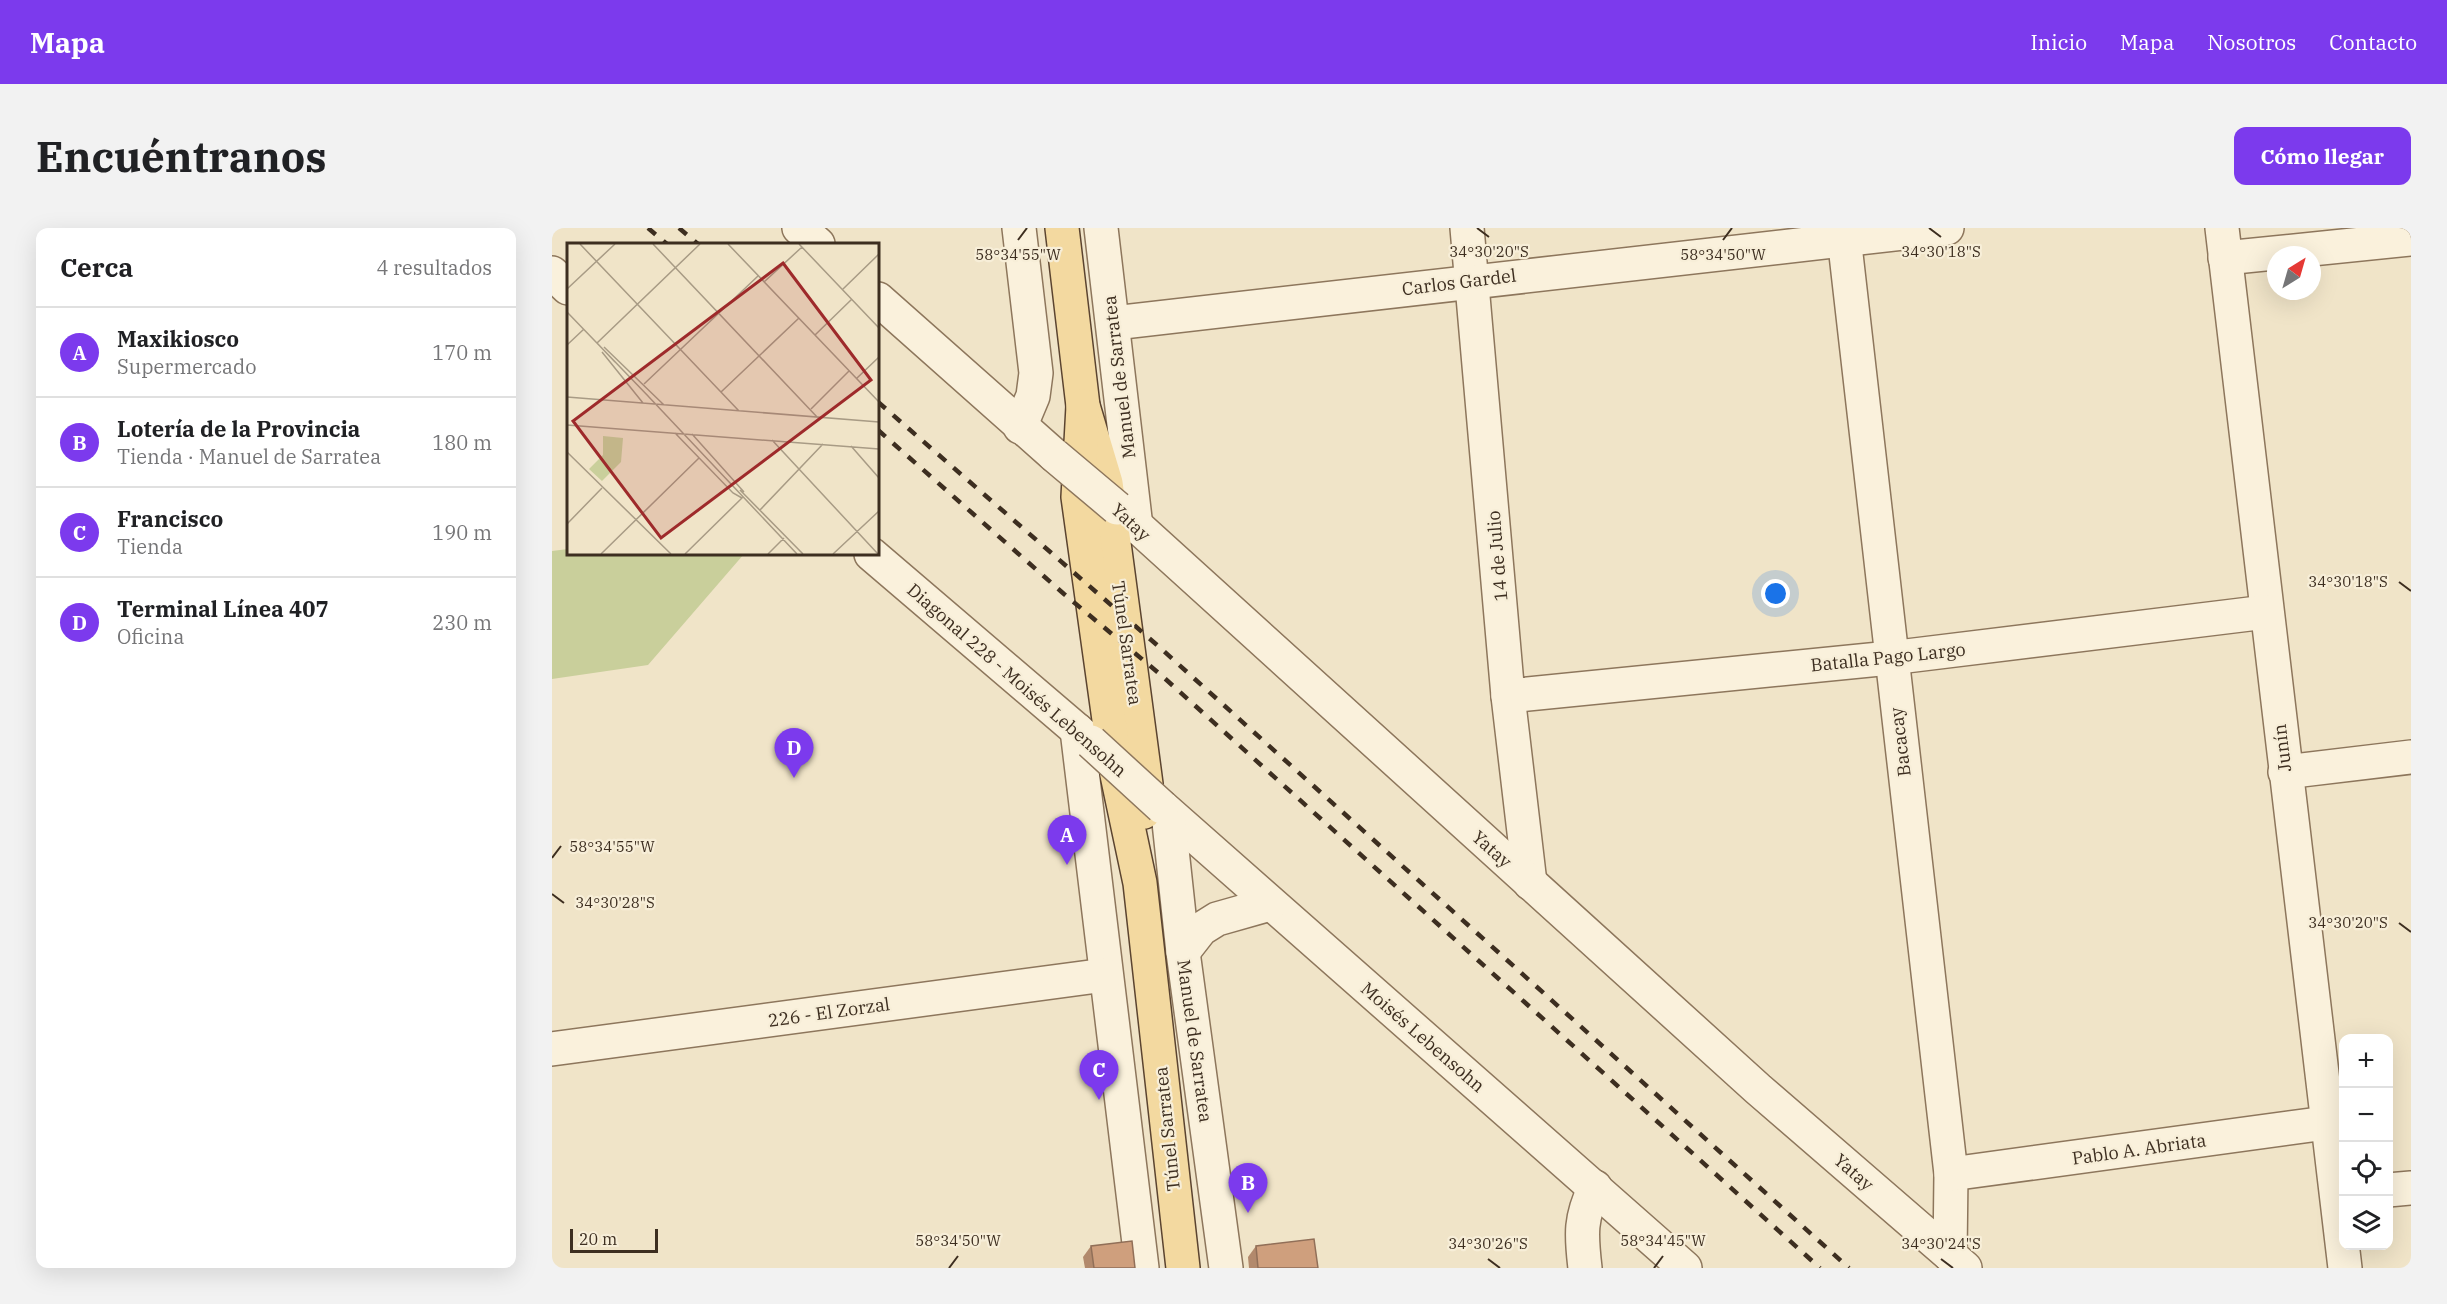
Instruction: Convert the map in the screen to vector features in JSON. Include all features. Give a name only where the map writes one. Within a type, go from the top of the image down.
[{"type":"main road","name":"Túnel Sarratea","points":[[1062,228],[1083,406],[1078,496],[1116,770],[1140,883],[1183,1268]]},
{"type":"street","points":[[800,228],[817,243]]},
{"type":"street","points":[[1019,228],[1036,373],[1033,396],[1020,427]]},
{"type":"street","name":"Manuel de Sarratea","points":[[1101,228],[1114,323],[1126,518]]},
{"type":"street","name":"14 de Julio","points":[[1467,228],[1508,696],[1530,883]]},
{"type":"street","name":"Carlos Gardel","points":[[1114,323],[1844,234],[1947,228]]},
{"type":"street","name":"Bacacay","points":[[1844,234],[1890,658],[1951,1174],[1958,1262]]},
{"type":"street","points":[[2224,243],[2411,239]]},
{"type":"street","name":"Junín","points":[[2224,243],[2326,1123],[2339,1190]]},
{"type":"street","points":[[552,273],[567,287]]},
{"type":"street","name":"Yatay","points":[[879,299],[1020,427],[1126,518],[1758,1089],[1958,1262]]},
{"type":"street","name":"Diagonal 228 - Moisés Lebensohn","points":[[872,555],[1084,736],[1165,810]]},
{"type":"street","name":"Batalla Pago Largo","points":[[1508,696],[1890,658],[2266,612]]},
{"type":"street","points":[[1084,736],[1105,975],[1142,1268]]},
{"type":"street","points":[[2285,772],[2411,757]]},
{"type":"street","name":"Manuel de Sarratea","points":[[1165,810],[1226,1268]]},
{"type":"street","name":"Moisés Lebensohn","points":[[1165,810],[1685,1268]]},
{"type":"street","points":[[1183,952],[1201,929],[1217,919],[1270,904]]},
{"type":"street","name":"226 - El Zorzal","points":[[552,1048],[1105,975]]},
{"type":"street","name":"Pablo A. Abriata","points":[[1951,1174],[2326,1123]]},
{"type":"street","points":[[1585,1268],[1581,1233],[1584,1209],[1595,1187]]},
{"type":"street","points":[[2393,1190],[2411,1188]]},
{"type":"street","name":"Junín","points":[[2340,1196],[2344,1268]]},
{"type":"green space","points":[[567,549],[567,555],[743,555],[648,665],[552,679],[552,551]]},
{"type":"building","points":[[1314,1239],[1318,1268],[1258,1268],[1256,1246]]},
{"type":"building","points":[[1132,1241],[1135,1268],[1094,1268],[1091,1246]]},
{"type":"railway","points":[[648,228],[666,243]]},
{"type":"railway","points":[[679,228],[697,243]]},
{"type":"railway","points":[[879,403],[1157,645],[1849,1268]]},
{"type":"railway","points":[[879,431],[1064,594],[1161,675],[1820,1268]]},
{"type":"place","name":"Terminal Línea 407","points":[[794,778]]},
{"type":"place","name":"Maxikiosco","points":[[1067,865]]},
{"type":"place","name":"Francisco","points":[[1099,1100]]},
{"type":"place","name":"Lotería de la Provincia","points":[[1248,1213]]}]
